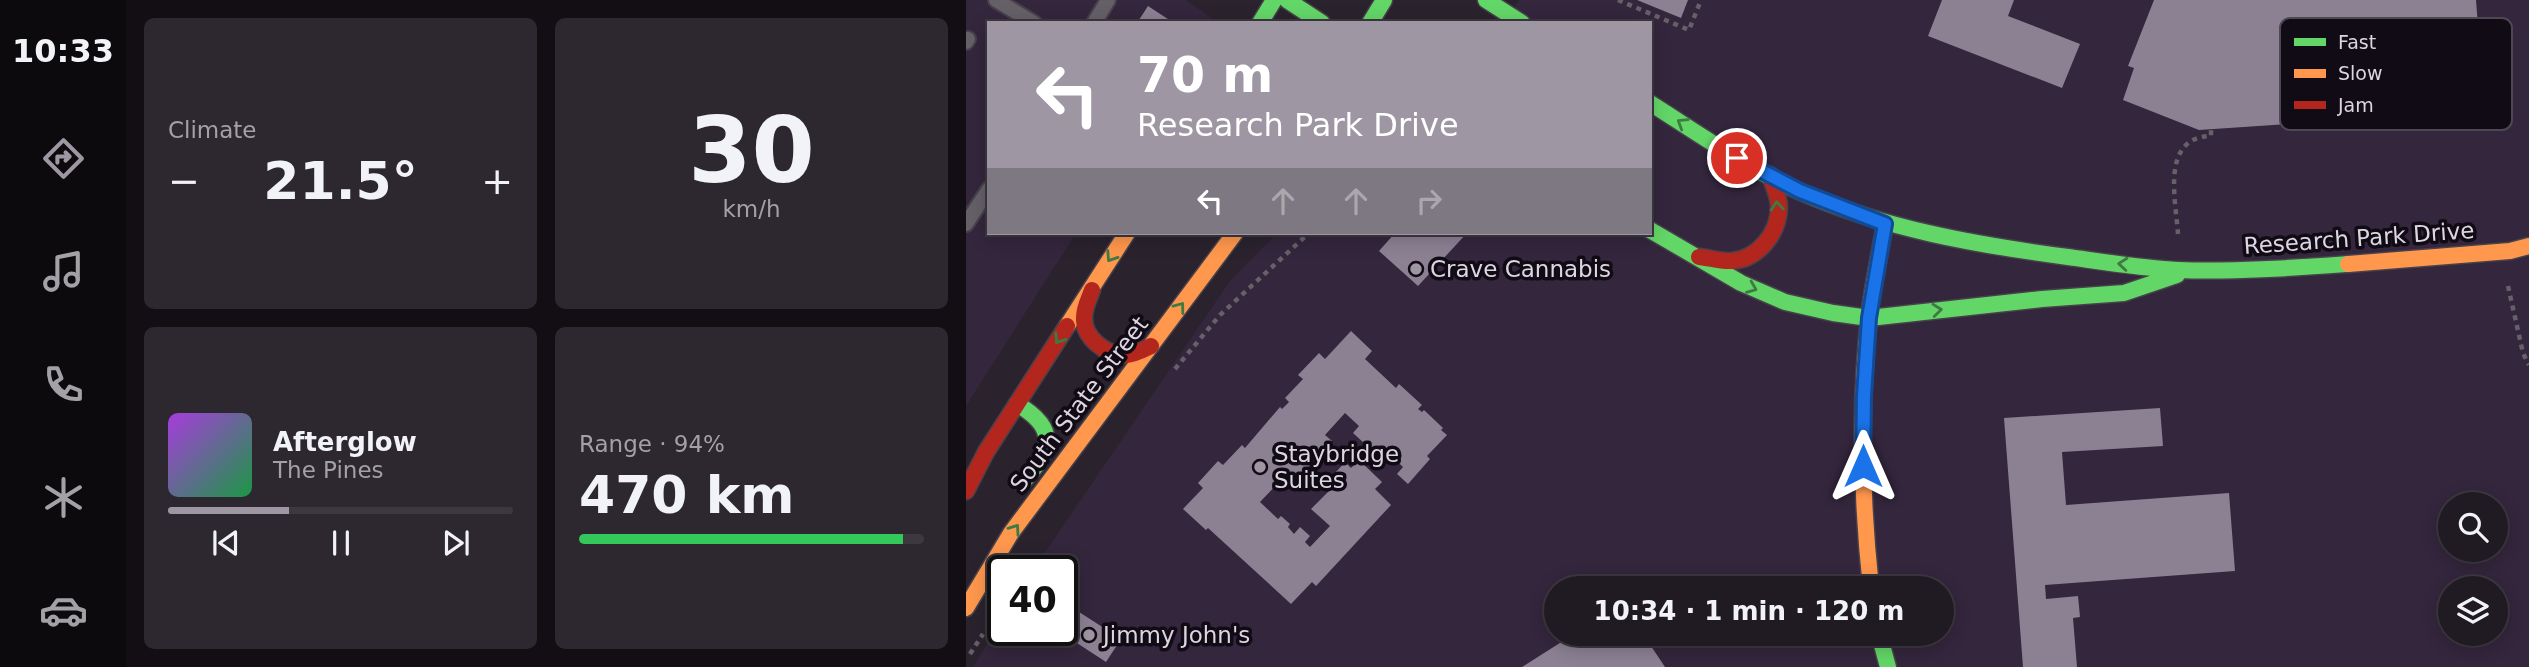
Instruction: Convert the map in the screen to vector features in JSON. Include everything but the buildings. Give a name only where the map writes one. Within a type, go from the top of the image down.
[{"type":"street","points":[[1261,21],[1274,0]]},
{"type":"street","points":[[1287,0],[1319,21]]},
{"type":"street","points":[[1371,21],[1384,0]]},
{"type":"street","points":[[1486,0],[1519,21]]},
{"type":"street","name":"Research Park Drive","points":[[1652,104],[1737,158],[1800,191],[1885,224],[1995,248],[2191,270],[2312,266],[2510,251],[2529,246]]},
{"type":"street","points":[[1695,256],[1733,262],[1752,256],[1760,248],[1777,221],[1779,205],[1770,175]]},
{"type":"street","points":[[1870,576],[1864,520],[1864,396],[1869,318],[1885,224]]},
{"type":"street","name":"Research Park Drive","points":[[1652,231],[1741,283],[1785,302],[1869,318],[2124,293],[2191,270]]},
{"type":"street","name":"South State Street","points":[[966,491],[986,452],[1126,235]]},
{"type":"street","name":"South State Street","points":[[997,555],[1011,533],[1234,235]]},
{"type":"street","points":[[1095,282],[1085,311],[1084,324],[1093,342],[1121,356],[1133,354],[1151,345]]},
{"type":"street","points":[[1014,495],[1047,449],[1046,435],[1039,422],[1030,411],[1017,404]]},
{"type":"street","points":[[986,540],[987,572]]},
{"type":"street","name":"South State Street","points":[[966,608],[987,572]]},
{"type":"street","points":[[1882,646],[1888,667]]},
{"type":"lane","points":[[996,0],[1031,21]]},
{"type":"lane","points":[[1095,21],[1108,0]]},
{"type":"lane","points":[[966,224],[987,192]]},
{"type":"path","points":[[1618,0],[1689,30],[1701,0]]},
{"type":"path","points":[[2178,234],[2174,171],[2181,149],[2200,137],[2211,136],[2211,129]]},
{"type":"path","points":[[1169,376],[1220,316],[1307,235]]},
{"type":"path","points":[[2508,286],[2529,365]]},
{"type":"shaded area","points":[[966,0],[1186,0],[1213,19],[1212,21],[987,21],[987,235],[1075,235],[966,406]]},
{"type":"shaded area","points":[[1519,0],[2529,0],[2529,667],[973,667],[987,645],[1078,646],[1078,555],[1043,555],[1230,281],[1275,235],[1652,235],[1652,21],[1506,21]]},
{"type":"traffic: fast","points":[[1261,21],[1274,0]]},
{"type":"traffic: fast","points":[[1287,0],[1319,21]]},
{"type":"traffic: fast","points":[[1371,21],[1384,0]]},
{"type":"traffic: fast","points":[[1486,0],[1519,21]]},
{"type":"traffic: fast","points":[[1652,104],[1781,183],[1865,216],[1932,234],[2034,252],[2164,269],[2242,270],[2348,264]]},
{"type":"traffic: fast","points":[[1652,231],[1741,283],[1785,302],[1869,318],[2124,293],[2177,275]]},
{"type":"traffic: fast","points":[[1017,404],[1040,423],[1046,441],[1039,461],[1022,483]]},
{"type":"traffic: fast","points":[[1882,646],[1888,667]]},
{"type":"traffic: slow","points":[[1870,576],[1863,483],[1864,379],[1870,309],[1885,224]]},
{"type":"traffic: slow","points":[[1067,326],[1126,235]]},
{"type":"traffic: slow","points":[[966,608],[1011,533],[1234,235]]},
{"type":"traffic: slow","points":[[2348,264],[2510,251],[2529,246]]},
{"type":"traffic: jam","points":[[1699,257],[1728,261],[1741,259],[1765,243],[1775,226],[1779,207],[1770,175]]},
{"type":"traffic: jam","points":[[1092,290],[1084,317],[1087,331],[1097,344],[1110,352],[1125,355],[1151,346]]},
{"type":"traffic: jam","points":[[966,491],[986,452],[1067,326]]},
{"type":"place","name":"Crave Cannabis","points":[[1416,269]]},
{"type":"place","name":"Staybridge Suites","points":[[1260,467]]},
{"type":"place","name":"Jimmy John's","points":[[1089,635]]},
{"type":"route","points":[[1737,158],[1800,191],[1885,224],[1869,318],[1863,466]]}]
